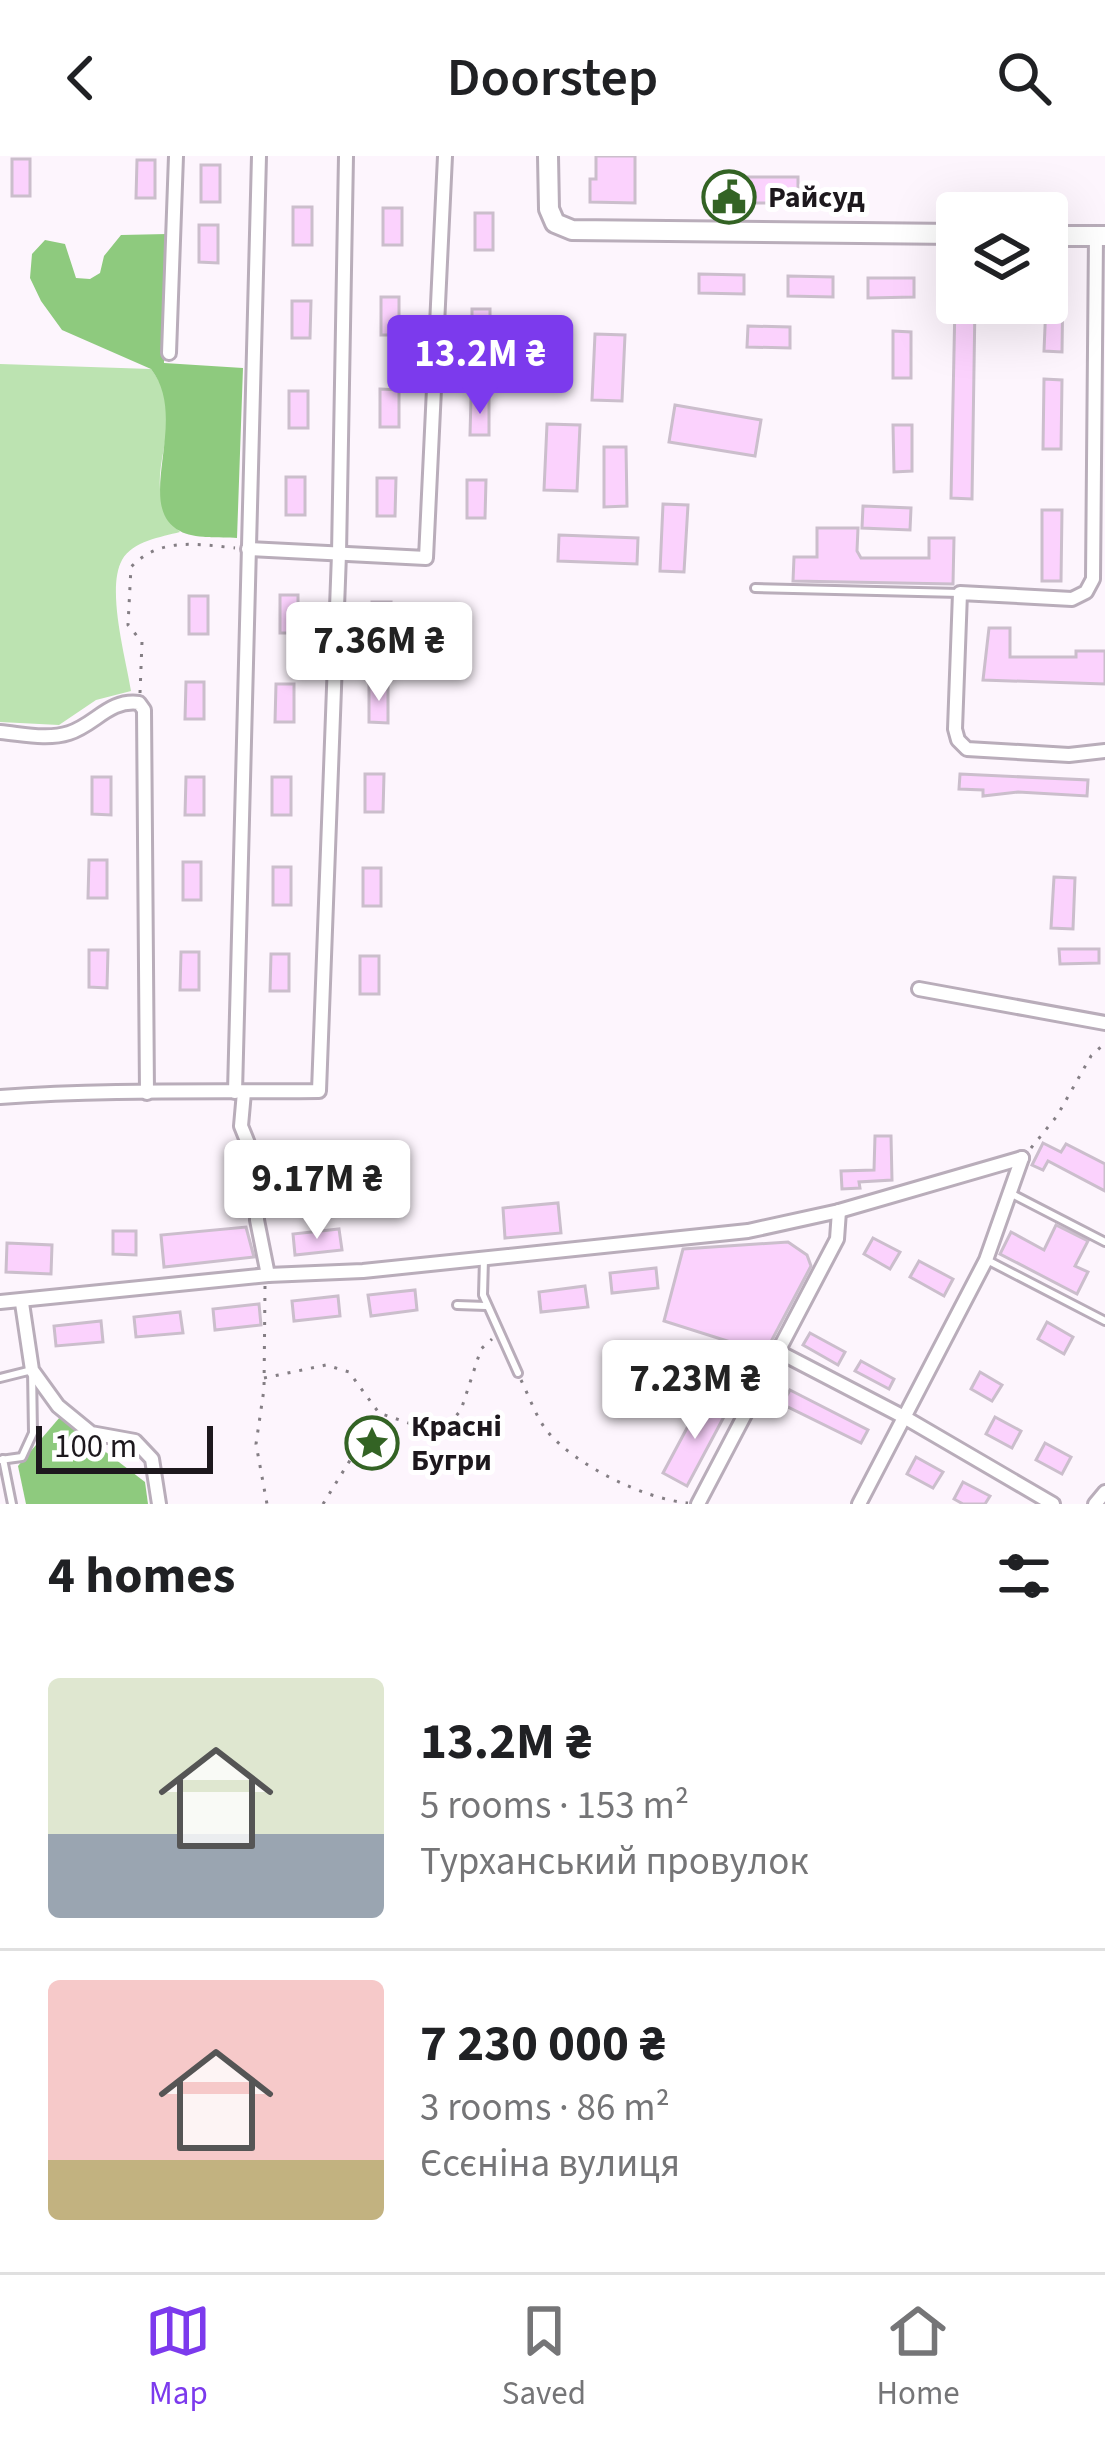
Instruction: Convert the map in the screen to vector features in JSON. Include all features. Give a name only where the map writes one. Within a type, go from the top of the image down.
[{"type":"street","points":[[170,353],[176,156]]},
{"type":"street","points":[[259,156],[240,1092],[241,1126],[258,1168],[257,1220],[268,1275]]},
{"type":"street","points":[[0,1096],[108,1089],[147,1093],[319,1091],[340,554],[346,156]]},
{"type":"street","points":[[248,549],[426,558],[446,156]]},
{"type":"street","points":[[548,156],[549,209],[556,223],[572,230],[936,234]]},
{"type":"street","points":[[1068,236],[1101,236],[1100,436],[1093,579],[1086,592],[1072,599],[960,593],[958,740],[968,749],[1069,755],[1105,751]]},
{"type":"street","points":[[0,732],[67,734],[117,705],[139,703],[145,718],[147,1093]]},
{"type":"street","points":[[920,989],[1105,1023]]},
{"type":"street","points":[[859,1504],[986,1260],[1022,1158]]},
{"type":"street","points":[[0,1302],[748,1231],[839,1211],[1022,1158]]},
{"type":"street","points":[[698,1504],[837,1239],[839,1211]]},
{"type":"street","points":[[22,1303],[32,1370],[58,1406],[91,1432],[135,1441],[144,1450],[152,1459],[159,1504]]},
{"type":"street","points":[[779,1352],[904,1417],[1053,1504]]},
{"type":"street","points":[[1095,1504],[1105,1492]]},
{"type":"lane","points":[[755,588],[960,593]]},
{"type":"lane","points":[[1011,1193],[1105,1242]]},
{"type":"lane","points":[[484,1259],[482,1295],[518,1373]]},
{"type":"lane","points":[[986,1260],[1105,1321]]},
{"type":"lane","points":[[457,1305],[486,1306]]},
{"type":"lane","points":[[0,1378],[32,1370],[33,1433],[22,1456],[2,1460],[12,1504]]},
{"type":"path","points":[[139,703],[142,642],[128,625],[131,567],[147,550],[169,544],[248,549]]},
{"type":"path","points":[[1022,1158],[1057,1116],[1091,1056],[1105,1043]]},
{"type":"path","points":[[267,1504],[256,1444],[264,1378],[262,1296],[268,1275]]},
{"type":"path","points":[[264,1378],[326,1365],[349,1372],[379,1413],[441,1434],[460,1410],[481,1349],[497,1335]]},
{"type":"path","points":[[518,1373],[546,1430],[580,1461],[643,1492],[698,1504]]},
{"type":"path","points":[[323,1504],[379,1413]]},
{"type":"green space","points":[[167,234],[164,363],[243,368],[237,538],[186,534],[167,519],[160,482],[166,412],[151,369],[62,330],[30,278],[32,254],[45,240],[65,244],[76,278],[90,279],[100,273],[104,256],[121,235]]},
{"type":"green space","points":[[0,364],[151,369],[163,390],[167,411],[160,492],[180,532],[133,548],[122,560],[116,606],[131,691],[96,700],[59,725],[0,722]]},
{"type":"green space","points":[[60,1417],[145,1482],[148,1504],[26,1504],[18,1466]]},
{"type":"building","points":[[596,156],[635,156],[635,203],[590,202]]},
{"type":"building","points":[[12,159],[30,159],[30,196],[12,196]]},
{"type":"building","points":[[137,160],[155,160],[155,198],[136,198]]},
{"type":"building","points":[[201,165],[220,165],[220,202],[201,202]]},
{"type":"building","points":[[719,177],[798,177],[798,203],[719,203]]},
{"type":"building","points":[[293,207],[312,207],[312,245],[293,245]]},
{"type":"building","points":[[383,208],[402,208],[402,245],[383,245]]},
{"type":"building","points":[[475,213],[493,213],[493,250],[475,250]]},
{"type":"building","points":[[199,225],[218,225],[218,263],[199,262]]},
{"type":"building","points":[[699,274],[744,275],[744,294],[699,293]]},
{"type":"building","points":[[788,276],[833,277],[833,297],[788,296]]},
{"type":"building","points":[[868,278],[914,278],[914,297],[868,298]]},
{"type":"building","points":[[381,297],[399,297],[399,335],[381,335]]},
{"type":"building","points":[[292,301],[311,301],[310,338],[292,338]]},
{"type":"building","points":[[472,309],[490,309],[490,346],[472,346]]},
{"type":"building","points":[[955,324],[975,324],[972,499],[951,498]]},
{"type":"building","points":[[1045,324],[1062,324],[1062,352],[1044,351]]},
{"type":"building","points":[[748,326],[790,327],[790,348],[747,347]]},
{"type":"building","points":[[893,331],[911,332],[911,378],[893,378]]},
{"type":"building","points":[[595,334],[625,335],[622,401],[592,400]]},
{"type":"building","points":[[1044,379],[1062,380],[1061,449],[1043,449]]},
{"type":"building","points":[[380,389],[399,390],[399,427],[380,427]]},
{"type":"building","points":[[289,391],[308,391],[308,428],[289,428]]},
{"type":"building","points":[[471,398],[489,398],[489,435],[470,435]]},
{"type":"building","points":[[675,405],[761,420],[755,456],[669,442]]},
{"type":"building","points":[[547,424],[580,425],[577,491],[544,490]]},
{"type":"building","points":[[893,425],[912,425],[912,471],[894,472]]},
{"type":"building","points":[[604,447],[626,447],[627,506],[604,507]]},
{"type":"building","points":[[286,477],[305,477],[305,515],[286,515]]},
{"type":"building","points":[[377,478],[396,478],[395,516],[377,516]]},
{"type":"building","points":[[467,480],[486,480],[485,518],[467,518]]},
{"type":"building","points":[[663,504],[688,505],[684,572],[660,571]]},
{"type":"building","points":[[863,506],[911,508],[910,530],[862,528]]},
{"type":"building","points":[[1042,510],[1062,510],[1061,581],[1042,581]]},
{"type":"building","points":[[817,528],[858,528],[861,558],[929,558],[929,538],[954,538],[953,584],[793,581],[794,557],[817,557]]},
{"type":"building","points":[[559,535],[638,538],[637,564],[558,561]]},
{"type":"building","points":[[280,595],[298,595],[298,633],[280,633]]},
{"type":"building","points":[[189,596],[208,596],[208,634],[189,634]]},
{"type":"building","points":[[372,602],[391,602],[390,640],[372,640]]},
{"type":"building","points":[[989,628],[1010,628],[1010,657],[1076,657],[1076,651],[1105,651],[1105,684],[983,680]]},
{"type":"building","points":[[186,682],[204,682],[204,719],[185,719]]},
{"type":"building","points":[[276,684],[294,684],[294,722],[275,722]]},
{"type":"building","points":[[369,685],[388,685],[388,723],[369,722]]},
{"type":"building","points":[[365,774],[384,774],[383,812],[365,812]]},
{"type":"building","points":[[960,774],[1088,780],[1087,796],[1018,792],[983,796],[983,790],[959,789]]},
{"type":"building","points":[[92,777],[111,777],[111,815],[92,814]]},
{"type":"building","points":[[186,777],[204,777],[204,815],[185,815]]},
{"type":"building","points":[[272,777],[291,777],[291,815],[272,815]]},
{"type":"building","points":[[89,860],[107,860],[107,898],[88,898]]},
{"type":"building","points":[[183,862],[201,862],[201,900],[183,900]]},
{"type":"building","points":[[273,867],[291,867],[291,905],[273,905]]},
{"type":"building","points":[[363,868],[381,868],[381,906],[363,906]]},
{"type":"building","points":[[1054,877],[1075,878],[1073,929],[1051,928]]},
{"type":"building","points":[[1059,949],[1099,949],[1099,963],[1060,964]]},
{"type":"building","points":[[89,950],[108,950],[107,988],[89,987]]},
{"type":"building","points":[[181,952],[199,952],[199,990],[180,990]]},
{"type":"building","points":[[271,954],[289,954],[289,991],[270,991]]},
{"type":"building","points":[[360,956],[379,956],[379,994],[360,994]]},
{"type":"building","points":[[875,1136],[891,1136],[892,1180],[859,1182],[860,1188],[842,1189],[841,1171],[874,1170]]},
{"type":"building","points":[[1043,1143],[1061,1152],[1066,1144],[1105,1164],[1105,1191],[1048,1161],[1043,1170],[1032,1165]]},
{"type":"building","points":[[558,1203],[561,1233],[505,1238],[503,1208]]},
{"type":"building","points":[[1056,1225],[1088,1241],[1075,1266],[1088,1272],[1077,1294],[1000,1254],[1011,1232],[1044,1250]]},
{"type":"building","points":[[246,1227],[254,1257],[164,1267],[161,1235]]},
{"type":"building","points":[[339,1229],[342,1250],[295,1255],[293,1234]]},
{"type":"building","points":[[113,1231],[136,1231],[136,1255],[113,1254]]},
{"type":"building","points":[[873,1238],[900,1252],[890,1269],[864,1254]]},
{"type":"building","points":[[788,1242],[807,1255],[811,1266],[765,1353],[664,1321],[683,1249]]},
{"type":"building","points":[[7,1243],[52,1245],[51,1274],[6,1272]]},
{"type":"building","points":[[919,1261],[953,1279],[944,1296],[910,1277]]},
{"type":"building","points":[[656,1268],[658,1288],[612,1293],[610,1273]]},
{"type":"building","points":[[585,1286],[588,1307],[541,1312],[539,1292]]},
{"type":"building","points":[[415,1290],[417,1310],[371,1316],[368,1295]]},
{"type":"building","points":[[338,1296],[340,1316],[294,1321],[292,1301]]},
{"type":"building","points":[[259,1304],[261,1325],[215,1330],[213,1309]]},
{"type":"building","points":[[180,1312],[183,1333],[136,1337],[134,1317]]},
{"type":"building","points":[[101,1321],[103,1342],[56,1346],[54,1326]]},
{"type":"building","points":[[1047,1322],[1073,1337],[1064,1354],[1038,1339]]},
{"type":"building","points":[[810,1333],[845,1352],[838,1365],[803,1345]]},
{"type":"building","points":[[861,1361],[894,1379],[889,1389],[855,1371]]},
{"type":"building","points":[[980,1372],[1002,1385],[992,1401],[971,1389]]},
{"type":"building","points":[[790,1390],[868,1430],[861,1443],[782,1404]]},
{"type":"building","points":[[703,1398],[727,1411],[687,1486],[663,1473]]},
{"type":"building","points":[[995,1417],[1021,1431],[1012,1448],[986,1434]]},
{"type":"building","points":[[1045,1443],[1071,1457],[1062,1474],[1036,1460]]},
{"type":"building","points":[[916,1457],[943,1472],[933,1488],[907,1474]]},
{"type":"building","points":[[963,1482],[990,1496],[985,1504],[954,1499]]},
{"type":"place","name":"Райсуд","points":[[729,197]]},
{"type":"place","name":"Красні Бугри","points":[[372,1443]]}]
